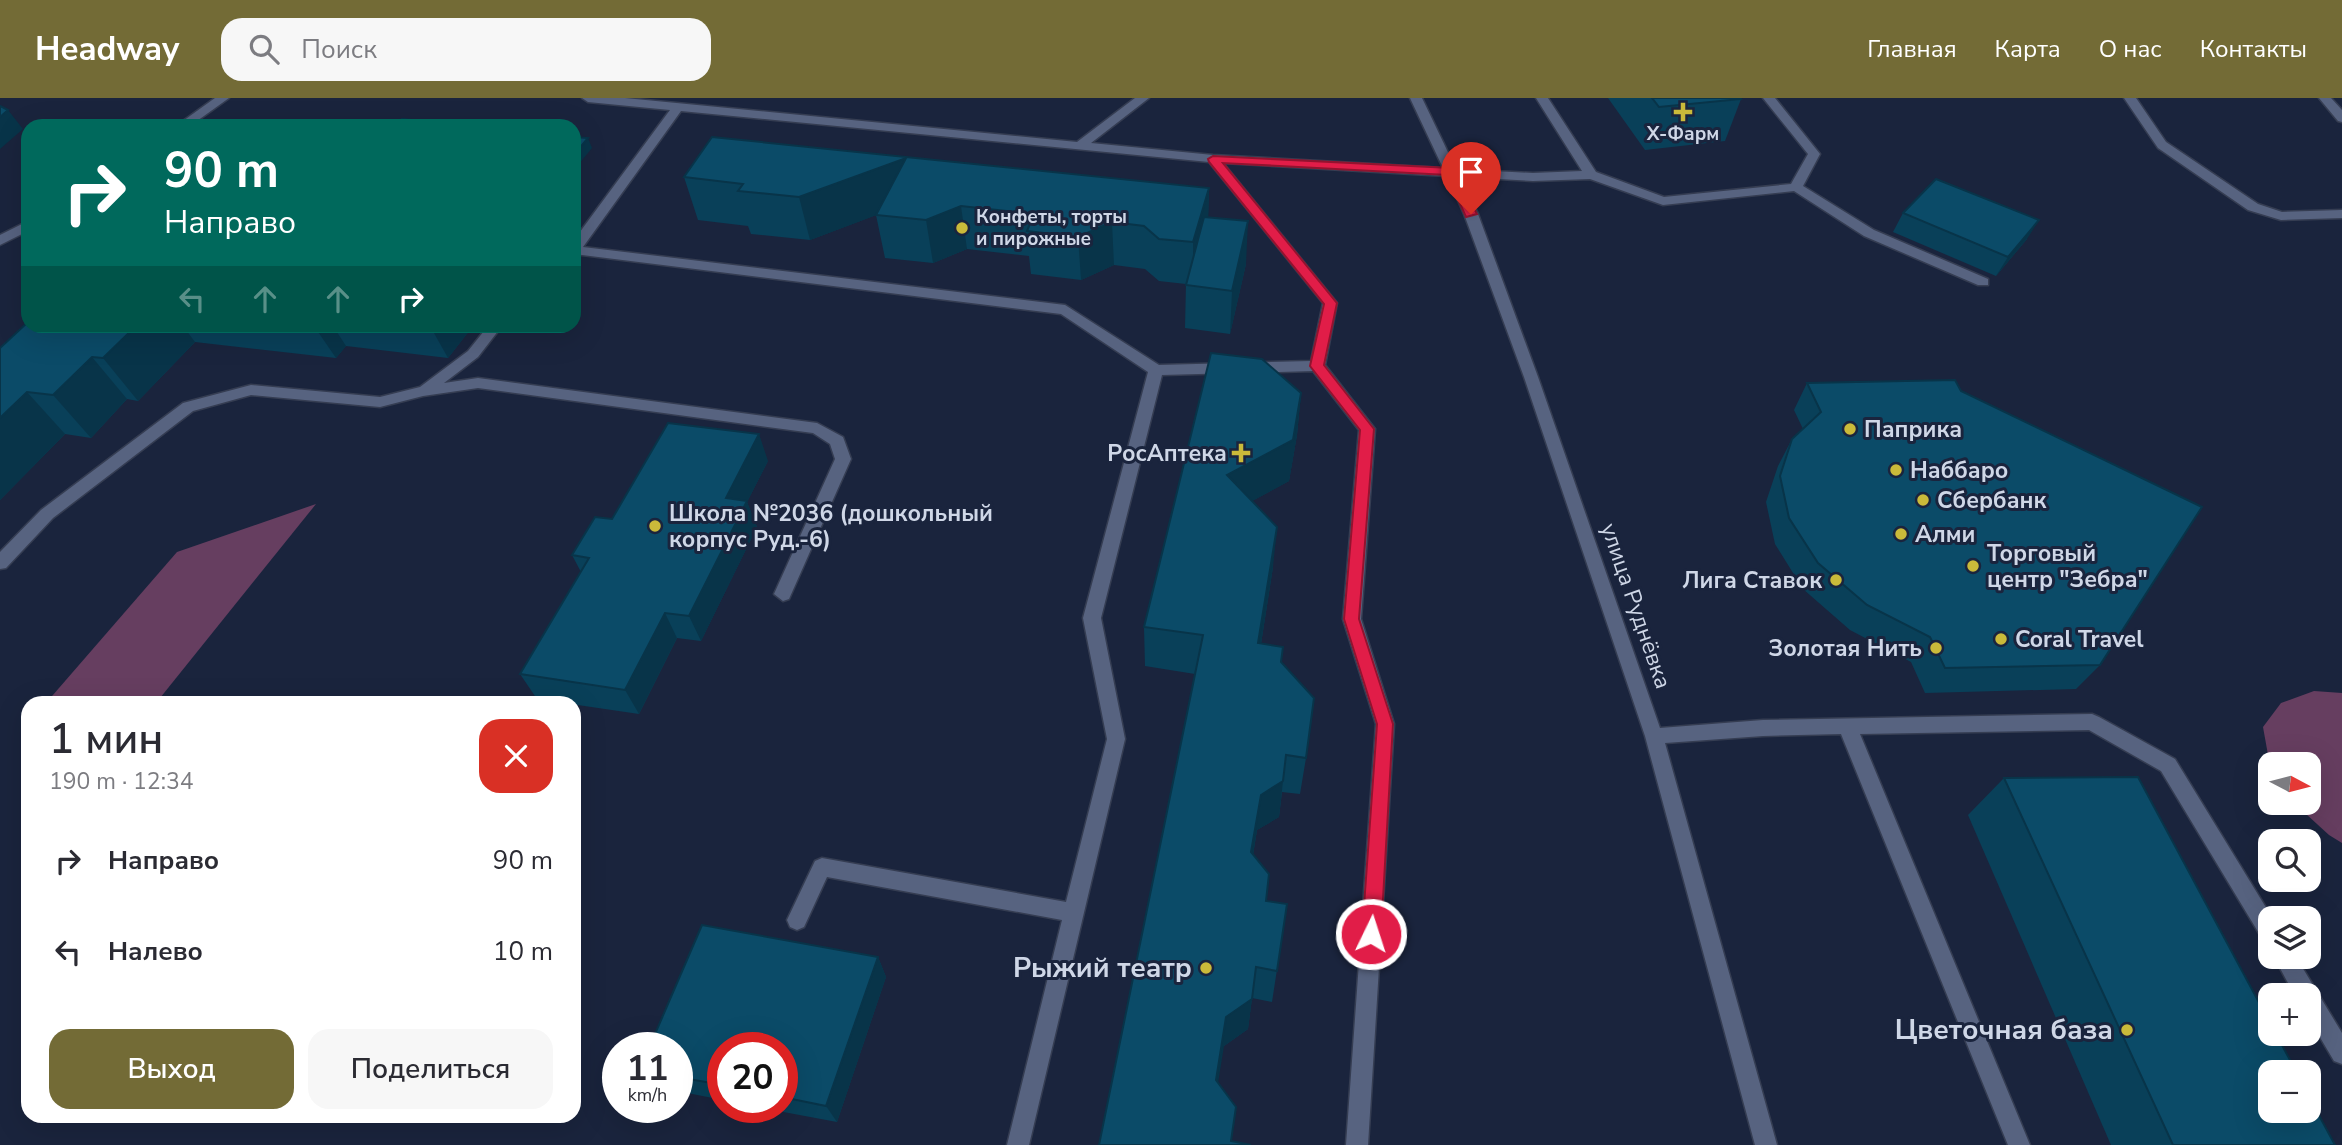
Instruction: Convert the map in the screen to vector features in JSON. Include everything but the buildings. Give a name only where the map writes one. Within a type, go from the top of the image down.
[{"type":"street","points":[[193,119],[223,98]]},
{"type":"street","points":[[587,98],[1213,159],[1533,177],[1591,175],[1663,201],[1796,187],[1869,233],[1983,282]]},
{"type":"street","points":[[1080,146],[1143,98]]},
{"type":"street","name":"улица Руднёвка","points":[[1416,98],[1451,172],[1537,393],[1654,736],[1766,1145]]},
{"type":"street","points":[[1542,98],[1591,175]]},
{"type":"street","points":[[1769,98],[1814,155],[1796,187]]},
{"type":"street","points":[[2130,98],[2162,145],[2253,207],[2281,216],[2342,214]]},
{"type":"street","points":[[2325,98],[2342,118]]},
{"type":"street","points":[[581,240],[678,107]]},
{"type":"street","points":[[1213,159],[1330,303],[1317,366]]},
{"type":"street","points":[[0,241],[21,229]]},
{"type":"street","points":[[581,251],[1065,310],[1119,343],[1156,370],[1317,366]]},
{"type":"street","points":[[423,391],[473,354],[490,333]]},
{"type":"street","points":[[1317,366],[1367,429],[1352,619],[1385,724],[1357,1145]]},
{"type":"street","points":[[1018,1145],[1116,739],[1092,618],[1156,370]]},
{"type":"street","points":[[0,563],[47,514],[188,407],[251,390],[380,402],[423,391],[478,383],[817,428],[837,442],[843,459],[783,594]]},
{"type":"street","points":[[1654,736],[1847,726],[2092,722],[2168,765],[2258,913]]},
{"type":"street","points":[[1847,726],[2019,1145]]},
{"type":"street","points":[[797,920],[822,867],[1074,913]]},
{"type":"street","points":[[2321,1018],[2342,1053]]},
{"type":"shaded area","points":[[316,504],[162,696],[52,696],[177,552]]},
{"type":"shaded area","points":[[2314,691],[2342,693],[2342,843],[2308,816],[2321,815],[2321,752],[2267,752],[2263,727],[2281,703]]},
{"type":"place","name":"X-Фарм","points":[[1683,112]]},
{"type":"place","name":"Конфеты, торты и пирожные","points":[[962,228]]},
{"type":"place","name":"Паприка","points":[[1850,429]]},
{"type":"place","name":"РосАптека","points":[[1241,453]]},
{"type":"place","name":"Наббаро","points":[[1896,470]]},
{"type":"place","name":"Сбербанк","points":[[1923,500]]},
{"type":"place","name":"Школа №2036 (дошкольный корпус Руд.-6)","points":[[655,526]]},
{"type":"place","name":"Алми","points":[[1901,534]]},
{"type":"place","name":"Торговый центр \"Зебра\"","points":[[1973,566]]},
{"type":"place","name":"Лига Ставок","points":[[1836,580]]},
{"type":"place","name":"Coral Travel","points":[[2001,639]]},
{"type":"place","name":"Золотая Нить","points":[[1936,648]]},
{"type":"place","name":"Рыжий театр","points":[[1206,968]]},
{"type":"place","name":"Цветочная база","points":[[2127,1030]]},
{"type":"route","points":[[1371,934],[1385,724],[1352,619],[1367,429],[1317,366],[1330,303],[1213,159],[1451,172],[1471,214]]}]
